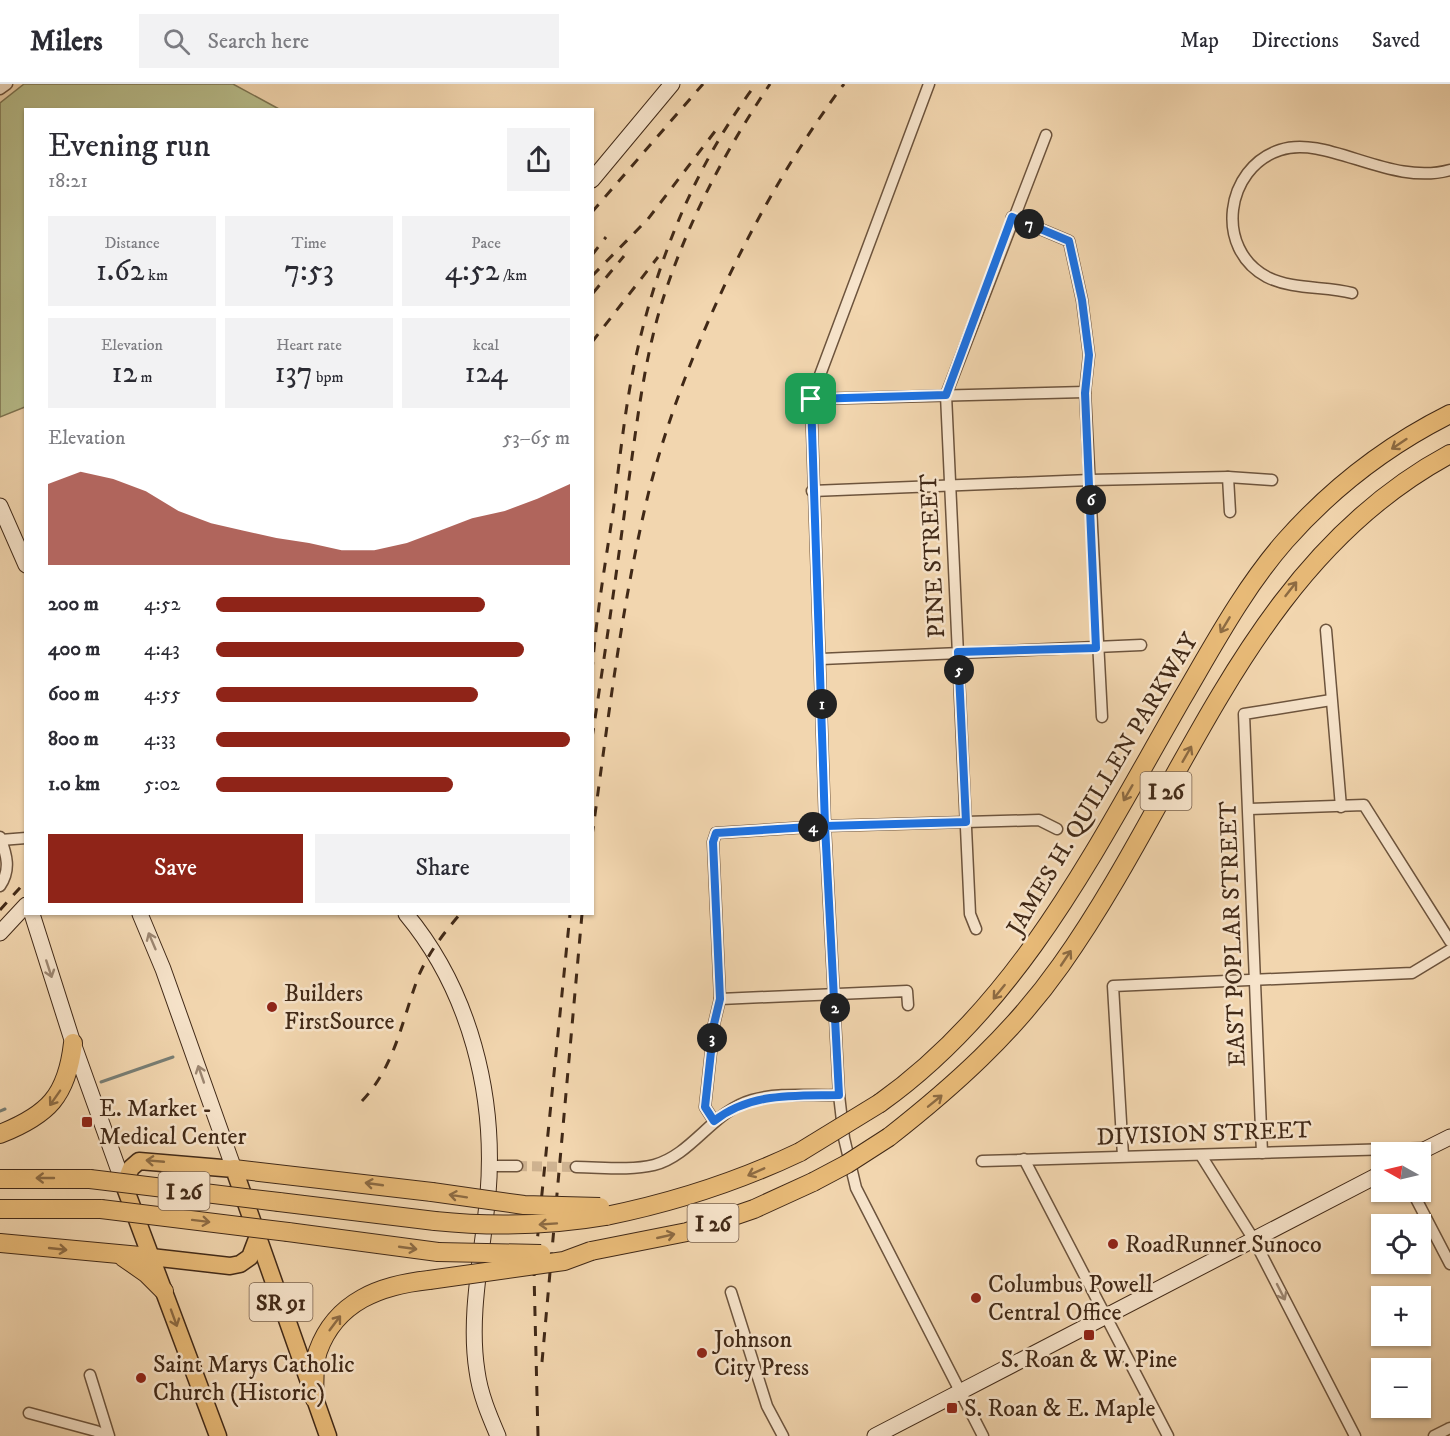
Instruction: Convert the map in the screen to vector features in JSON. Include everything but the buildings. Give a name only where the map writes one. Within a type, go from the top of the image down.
[{"type":"highway","name":"JAMES H. QUILLEN PARKWAY","points":[[603,1212],[647,1207],[737,1180],[800,1152],[880,1103],[924,1069],[962,1033],[1022,963],[1072,891],[1228,620],[1284,543],[1313,511],[1369,463],[1450,414]]},
{"type":"highway","name":"I 26","points":[[0,1209],[101,1209],[438,1252],[519,1256],[599,1249],[706,1226],[754,1209],[813,1182],[847,1164],[888,1137],[974,1067],[1015,1023],[1061,965],[1095,913],[1232,677],[1288,592],[1344,530],[1427,466],[1450,454]]},
{"type":"highway","points":[[0,1134],[36,1118],[55,1100],[68,1074],[73,1043]]},
{"type":"highway","points":[[234,1169],[533,1206],[603,1212]]},
{"type":"highway","name":"I 26","points":[[0,1179],[90,1179],[485,1226],[529,1226],[603,1212]]},
{"type":"highway","points":[[0,1243],[151,1257]]},
{"type":"highway","points":[[314,1398],[318,1352],[330,1329],[347,1309],[360,1299],[380,1289],[564,1262],[599,1249]]},
{"type":"highway","points":[[115,1254],[136,1264],[164,1292]]},
{"type":"main road","points":[[594,178],[672,84]]},
{"type":"main road","points":[[0,506],[24,560]]},
{"type":"main road","points":[[0,933],[24,907]]},
{"type":"main road","points":[[32,915],[73,1043],[218,1436]]},
{"type":"main road","name":"SR 91","points":[[140,915],[163,969],[328,1436]]},
{"type":"main road","points":[[407,915],[433,948],[472,1036],[488,1113],[490,1166],[474,1347],[481,1391],[495,1435]]},
{"type":"main road","points":[[1431,1146],[1450,1137]]},
{"type":"main road","points":[[124,1185],[131,1168],[144,1160],[234,1169]]},
{"type":"main road","points":[[880,1435],[1106,1315],[1371,1179]]},
{"type":"main road","points":[[151,1257],[235,1265],[250,1257],[258,1236]]},
{"type":"street","points":[[0,89],[7,84]]},
{"type":"street","points":[[929,84],[811,399],[812,491],[821,659],[825,826],[839,1095],[844,1138],[855,1188],[983,1436]]},
{"type":"street","points":[[946,395],[1012,217],[1046,135]]},
{"type":"street","points":[[1352,293],[1278,281],[1254,268],[1237,245],[1231,218],[1236,195],[1247,173],[1269,155],[1293,147],[1316,149],[1412,174],[1450,170]]},
{"type":"street","points":[[1012,217],[1069,241],[1082,300],[1089,355],[1085,393],[1096,648],[1102,717]]},
{"type":"street","points":[[811,399],[1085,393]]},
{"type":"street","name":"PINE STREET","points":[[946,395],[970,914],[976,929]]},
{"type":"street","points":[[812,491],[1090,480],[1228,477],[1272,480]]},
{"type":"street","points":[[1228,477],[1230,512]]},
{"type":"street","points":[[1326,630],[1341,807]]},
{"type":"street","points":[[821,659],[1141,645]]},
{"type":"street","name":"EAST POPLAR STREET","points":[[1262,1153],[1244,714],[1331,700]]},
{"type":"street","points":[[1249,809],[1364,805],[1450,941]]},
{"type":"street","points":[[714,1121],[705,1107],[714,1024],[720,999],[713,842],[716,833],[825,826],[1039,820],[1057,829]]},
{"type":"street","points":[[0,886],[6,876],[8,863],[1,841],[24,838]]},
{"type":"street","points":[[1123,1156],[1113,986],[1412,973],[1450,950]]},
{"type":"street","points":[[720,999],[908,991],[908,1005]]},
{"type":"street","points":[[576,1167],[630,1168],[655,1164],[679,1151],[714,1121],[752,1100],[779,1096],[839,1095]]},
{"type":"street","name":"DIVISION STREET","points":[[982,1161],[1371,1151]]},
{"type":"street","points":[[1202,1156],[1254,1240],[1355,1436]]},
{"type":"street","points":[[1024,1159],[1168,1436]]},
{"type":"street","points":[[490,1166],[517,1166]]},
{"type":"street","points":[[1418,1202],[1450,1264]]},
{"type":"street","points":[[731,1292],[767,1406],[783,1436]]},
{"type":"street","points":[[90,1375],[107,1436]]},
{"type":"street","points":[[29,1413],[107,1436]]},
{"type":"street","points":[[1434,1436],[1450,1428]]},
{"type":"green space","points":[[24,84],[233,84],[277,108],[24,108],[24,407],[0,417],[0,103]]},
{"type":"waterway","points":[[101,1082],[173,1057]]},
{"type":"waterway","points":[[0,1111],[5,1109]]},
{"type":"tunnel","points":[[517,1166],[576,1167]]},
{"type":"railway","points":[[594,210],[703,84]]},
{"type":"railway","points":[[594,654],[626,415],[635,361],[654,287],[666,251],[696,181],[734,115],[756,84]]},
{"type":"railway","points":[[594,725],[638,415],[656,322],[673,270],[696,214],[723,161],[770,84]]},
{"type":"railway","points":[[594,822],[616,665],[638,537],[663,443],[681,389],[727,280],[754,228],[782,177],[844,84]]},
{"type":"railway","points":[[594,274],[648,219],[716,130]]},
{"type":"railway","points":[[594,252],[606,237]]},
{"type":"railway","points":[[594,292],[624,256]]},
{"type":"railway","points":[[594,339],[658,257]]},
{"type":"railway","points":[[0,910],[24,883]]},
{"type":"railway","points":[[362,1101],[374,1087],[390,1057],[423,967],[437,943],[459,915]]},
{"type":"railway","points":[[538,1436],[534,1273],[570,915]]},
{"type":"railway","points":[[542,1362],[582,915]]},
{"type":"place","name":"Builders FirstSource","points":[[272,1007]]},
{"type":"place","name":"E. Market - Medical Center","points":[[87,1122]]},
{"type":"place","name":"RoadRunner Sunoco","points":[[1113,1244]]},
{"type":"place","name":"Columbus Powell Central Office","points":[[976,1298]]},
{"type":"place","name":"S. Roan & W. Pine","points":[[1089,1335]]},
{"type":"place","name":"Johnson City Press","points":[[702,1353]]},
{"type":"place","name":"Saint Marys Catholic Church (Historic)","points":[[141,1378]]},
{"type":"place","name":"S. Roan & E. Maple","points":[[952,1408]]},
{"type":"route","points":[[811,399],[812,491],[821,659],[825,826],[839,1095],[779,1096],[752,1100],[724,1113],[714,1121],[705,1107],[714,1024],[720,999],[713,842],[716,833],[825,826],[966,822],[958,652],[1096,648],[1085,393],[1089,355],[1082,300],[1069,241],[1012,217],[946,395],[811,399]]}]
